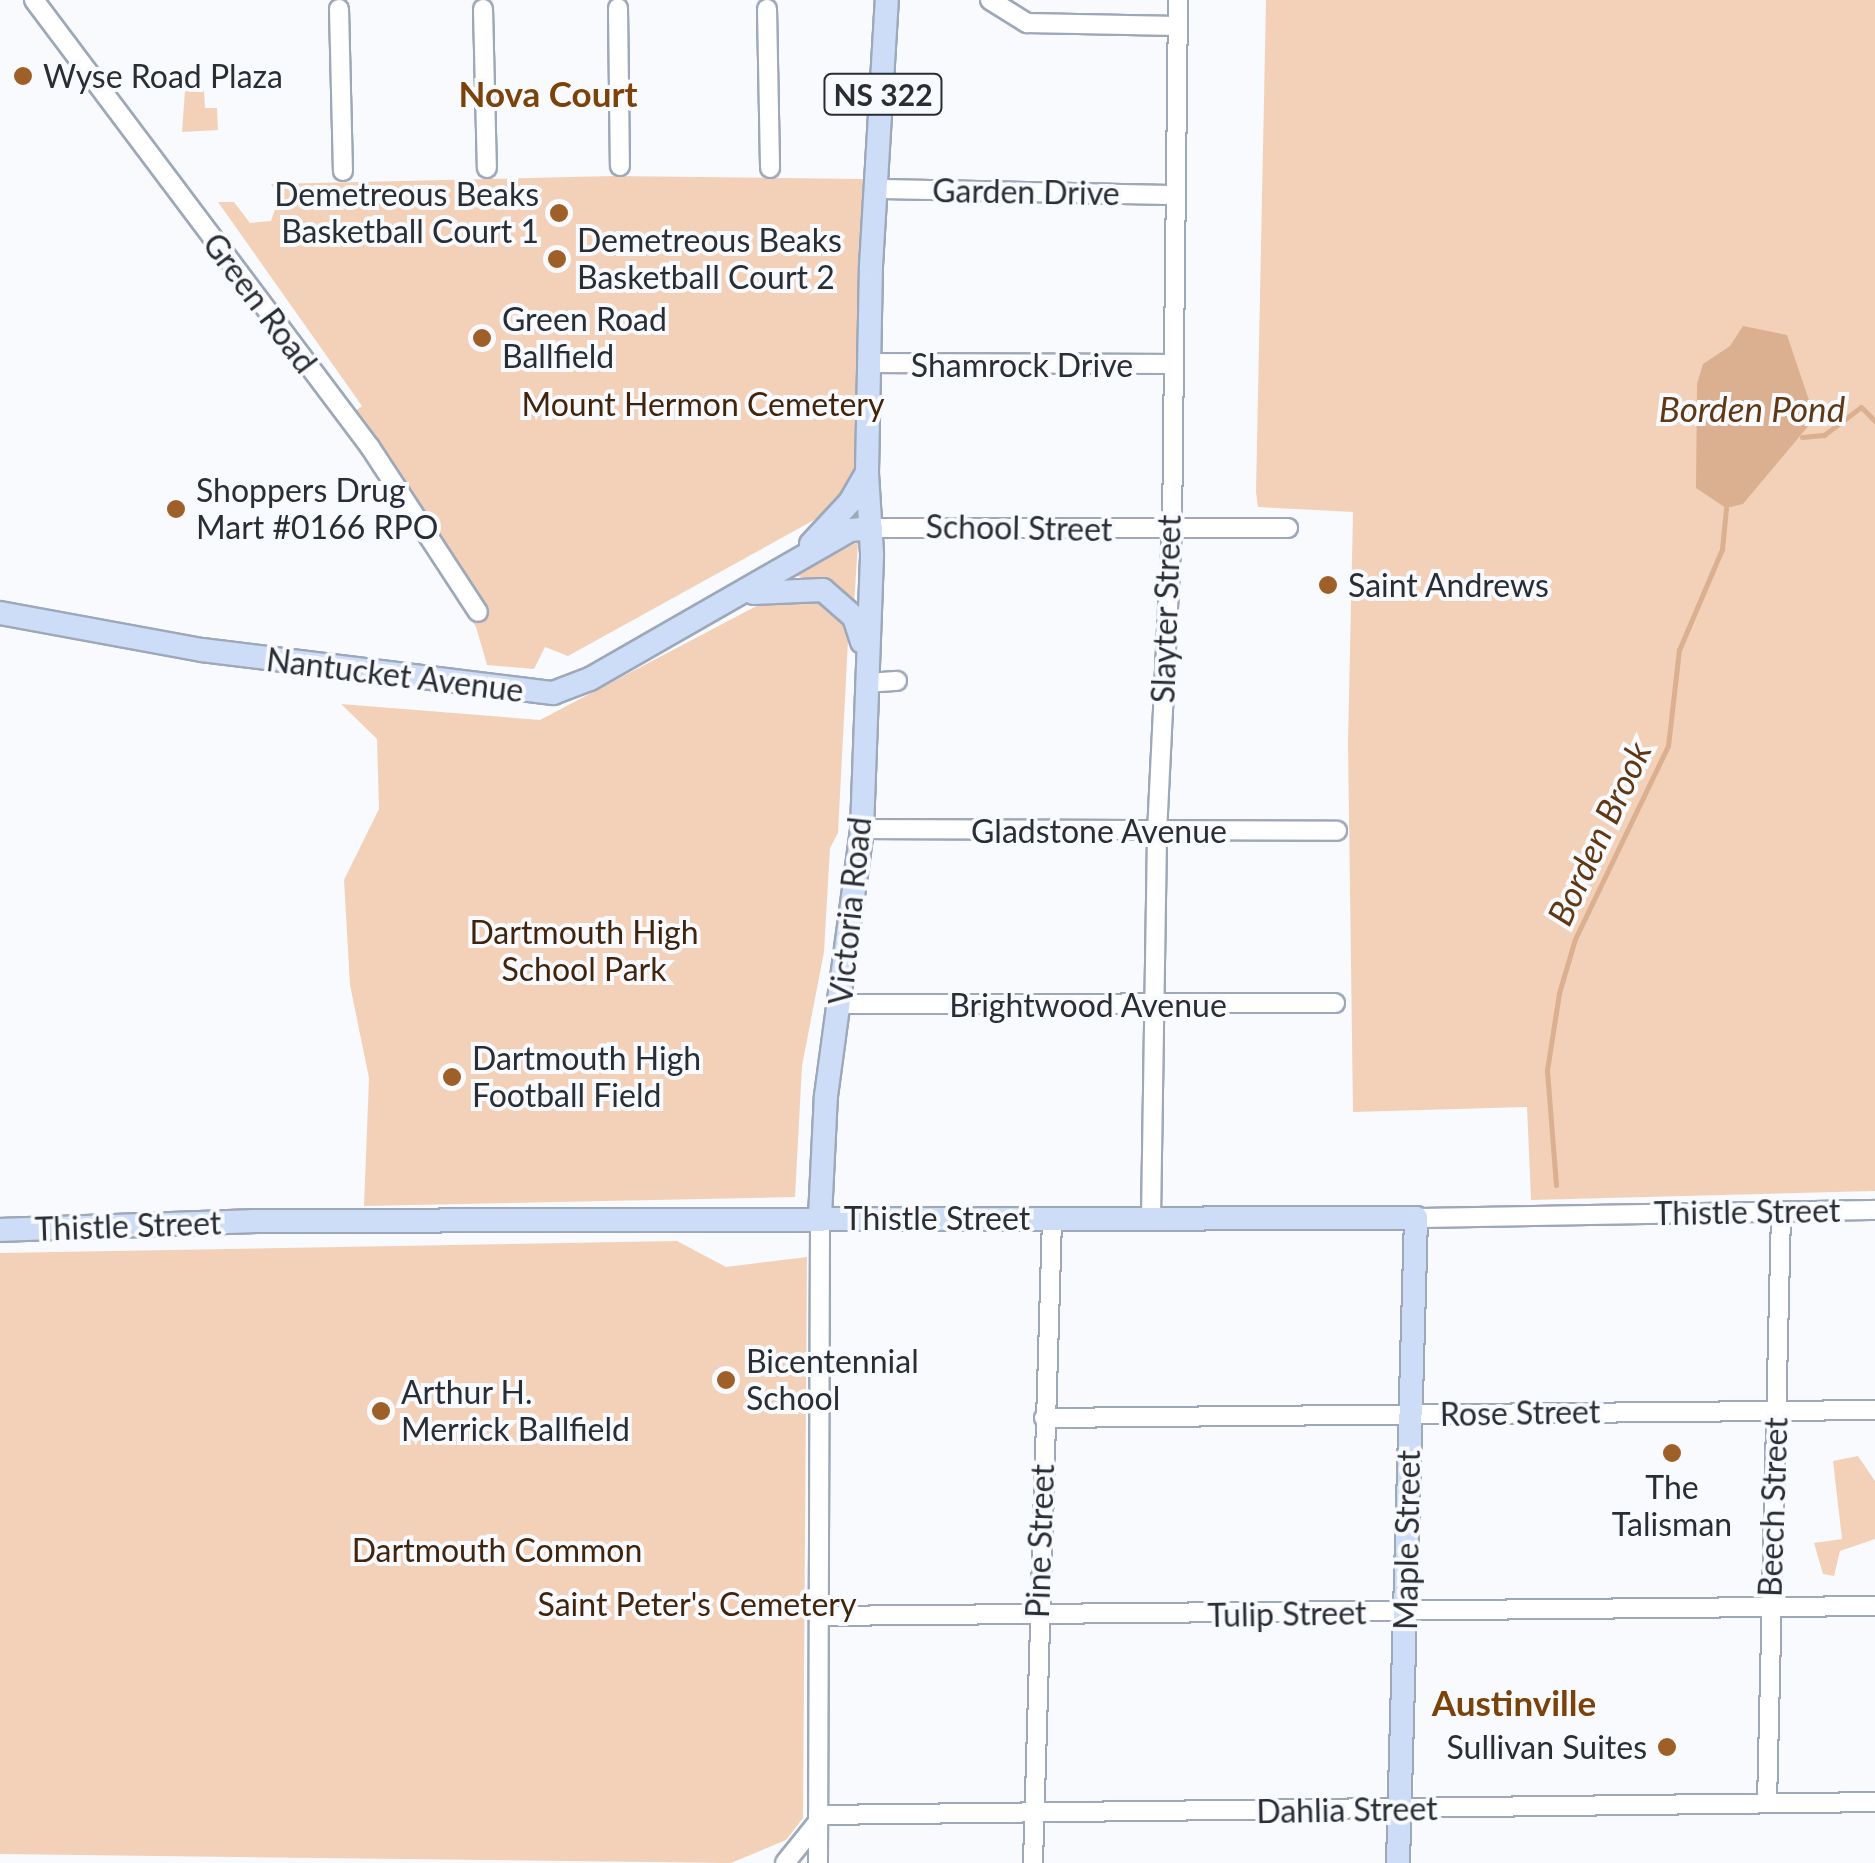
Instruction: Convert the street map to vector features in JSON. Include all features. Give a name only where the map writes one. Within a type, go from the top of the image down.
[{"type":"main road","name":"Victoria Road","points":[[820,1217],[826,1096],[862,828],[871,528],[867,473],[887,0]]},
{"type":"main road","points":[[795,560],[850,502],[867,473]]},
{"type":"main road","name":"Nantucket Avenue","points":[[0,614],[202,650],[552,693],[590,680],[850,530],[871,528]]},
{"type":"main road","points":[[730,599],[773,587],[823,590],[854,617],[865,653]]},
{"type":"main road","name":"Thistle Street","points":[[0,1230],[820,1217],[1416,1218]]},
{"type":"main road","name":"Maple Street","points":[[1398,1863],[1416,1218]]},
{"type":"street","name":"Green Road","points":[[34,0],[370,447],[478,612]]},
{"type":"street","points":[[990,0],[1027,23],[1177,26]]},
{"type":"street","name":"Slayter Street","points":[[1151,1218],[1157,833],[1172,530],[1172,194],[1178,0]]},
{"type":"street","points":[[483,8],[486,168]]},
{"type":"street","points":[[618,8],[620,166]]},
{"type":"street","points":[[339,9],[343,171]]},
{"type":"street","points":[[767,9],[770,168]]},
{"type":"street","name":"Garden Drive","points":[[880,188],[1172,194]]},
{"type":"street","name":"Shamrock Drive","points":[[871,364],[1173,364]]},
{"type":"street","name":"School Street","points":[[871,528],[1288,528]]},
{"type":"street","points":[[866,683],[898,681]]},
{"type":"street","name":"Gladstone Avenue","points":[[862,828],[1157,833],[1336,830]]},
{"type":"street","name":"Brightwood Avenue","points":[[840,1004],[1153,1007],[1335,1003]]},
{"type":"street","name":"Thistle Street","points":[[1416,1218],[1875,1210]]},
{"type":"street","name":"Beech Street","points":[[1767,1803],[1781,1212]]},
{"type":"street","name":"Victoria Road","points":[[818,1863],[820,1217]]},
{"type":"street","name":"Pine Street","points":[[1033,1863],[1037,1618],[1052,1218]]},
{"type":"street","name":"Rose Street","points":[[1044,1418],[1875,1410]]},
{"type":"street","name":"Tulip Street","points":[[818,1616],[1037,1618],[1875,1606]]},
{"type":"street","name":"Dahlia Street","points":[[818,1818],[1875,1802]]},
{"type":"street","points":[[784,1863],[818,1818]]},
{"type":"green space","points":[[1266,0],[1875,0],[1875,1191],[1531,1200],[1527,1107],[1353,1112],[1348,743],[1353,512],[1258,507],[1256,492]]},
{"type":"green space","points":[[204,90],[205,108],[217,108],[218,130],[182,132],[185,91]]},
{"type":"green space","name":"Mount Hermon Cemetery","points":[[613,176],[863,179],[857,481],[825,514],[568,656],[545,647],[534,669],[487,665],[476,627],[341,422],[362,406],[218,202],[234,202],[250,223],[271,221],[279,198],[271,184]]},
{"type":"green space","points":[[858,542],[854,606],[838,591],[795,575]]},
{"type":"green space","name":"Dartmouth High School Park","points":[[779,594],[810,595],[849,622],[838,833],[830,848],[824,952],[802,1066],[795,1197],[364,1206],[369,1078],[350,985],[344,880],[379,809],[377,739],[341,704],[540,720]]},
{"type":"green space","name":"Dartmouth Common","points":[[677,1241],[726,1267],[807,1257],[803,1818],[786,1840],[731,1863],[0,1854],[0,1253]]},
{"type":"green space","points":[[1858,1456],[1875,1481],[1875,1539],[1840,1551],[1834,1576],[1823,1574],[1814,1543],[1842,1539],[1833,1461]]},
{"type":"water","name":"Borden Pond","points":[[1743,326],[1787,335],[1815,418],[1743,504],[1726,508],[1696,488],[1697,384],[1703,364],[1730,346]]},
{"type":"waterway","points":[[1802,437],[1824,435],[1861,407],[1875,421]]},
{"type":"waterway","name":"Borden Brook","points":[[1556,1185],[1547,1070],[1559,993],[1575,939],[1668,746],[1679,650],[1722,549],[1726,508]]},
{"type":"place","name":"Wyse Road Plaza","points":[[23,76]]},
{"type":"place","name":"Demetreous Beaks Basketball Court 1","points":[[559,213]]},
{"type":"place","name":"Demetreous Beaks Basketball Court 2","points":[[557,259]]},
{"type":"place","name":"Green Road Ballfield","points":[[482,338]]},
{"type":"place","name":"Shoppers Drug Mart #0166 RPO","points":[[176,509]]},
{"type":"place","name":"Saint Andrews","points":[[1328,585]]},
{"type":"place","name":"Dartmouth High Football Field","points":[[452,1077]]},
{"type":"place","name":"Bicentennial School","points":[[726,1380]]},
{"type":"place","name":"Arthur H. Merrick Ballfield","points":[[381,1411]]},
{"type":"place","name":"The Talisman","points":[[1672,1453]]},
{"type":"place","name":"Sullivan Suites","points":[[1667,1747]]},
{"type":"district","name":"Nova Court","points":[[548,93]]},
{"type":"district","name":"Austinville","points":[[1514,1702]]},
{"type":"park label","name":"Saint Peter's Cemetery","points":[[697,1604]]}]
